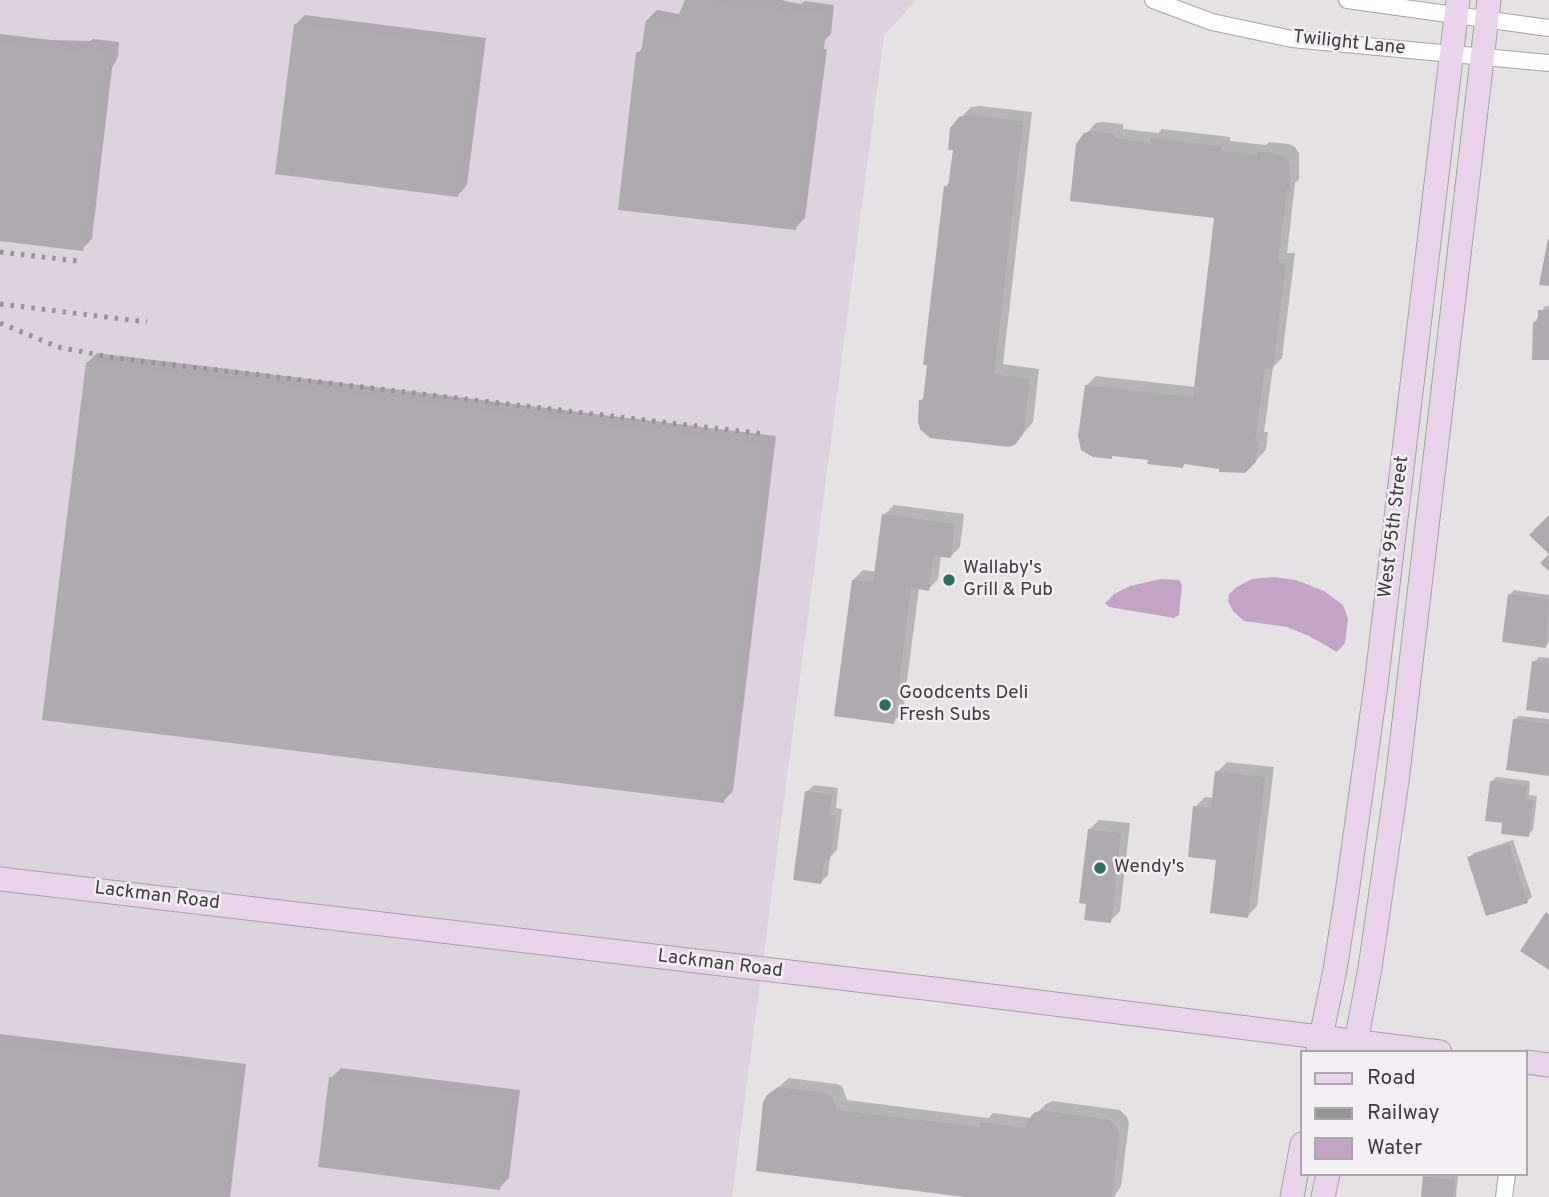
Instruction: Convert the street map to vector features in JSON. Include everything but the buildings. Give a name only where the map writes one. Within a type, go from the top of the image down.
[{"type":"main road","name":"West 95th Street","points":[[1319,1044],[1335,970],[1372,710],[1457,8]]},
{"type":"main road","name":"West 95th Street","points":[[1355,1046],[1370,968],[1397,781],[1488,10]]},
{"type":"main road","name":"Lackman Road","points":[[0,879],[1319,1044],[1412,1050]]},
{"type":"main road","points":[[1528,1062],[1549,1065]]},
{"type":"main road","points":[[1292,1197],[1300,1155]]},
{"type":"main road","points":[[1323,1197],[1328,1176]]},
{"type":"street","name":"Twilight Lane","points":[[1153,0],[1212,22],[1292,39],[1549,63]]},
{"type":"street","points":[[1347,0],[1488,10],[1549,28]]},
{"type":"street","points":[[1504,1197],[1507,1176]]},
{"type":"shaded area","points":[[0,0],[916,0],[884,36],[732,1197],[0,1197]]},
{"type":"water","points":[[1274,577],[1296,580],[1324,591],[1343,605],[1348,619],[1345,643],[1337,652],[1287,627],[1244,621],[1233,611],[1228,601],[1229,594],[1237,587],[1252,579]]},
{"type":"water","points":[[1161,579],[1179,580],[1182,585],[1179,615],[1174,618],[1109,607],[1105,603],[1114,594],[1130,586]]},
{"type":"railway","points":[[0,252],[77,261]]},
{"type":"railway","points":[[0,304],[147,322]]},
{"type":"railway","points":[[0,323],[58,347],[114,358],[765,434]]},
{"type":"place","name":"Wallaby's Grill & Pub","points":[[949,580]]},
{"type":"place","name":"Goodcents Deli Fresh Subs","points":[[885,705]]},
{"type":"place","name":"Wendy's","points":[[1100,868]]}]
